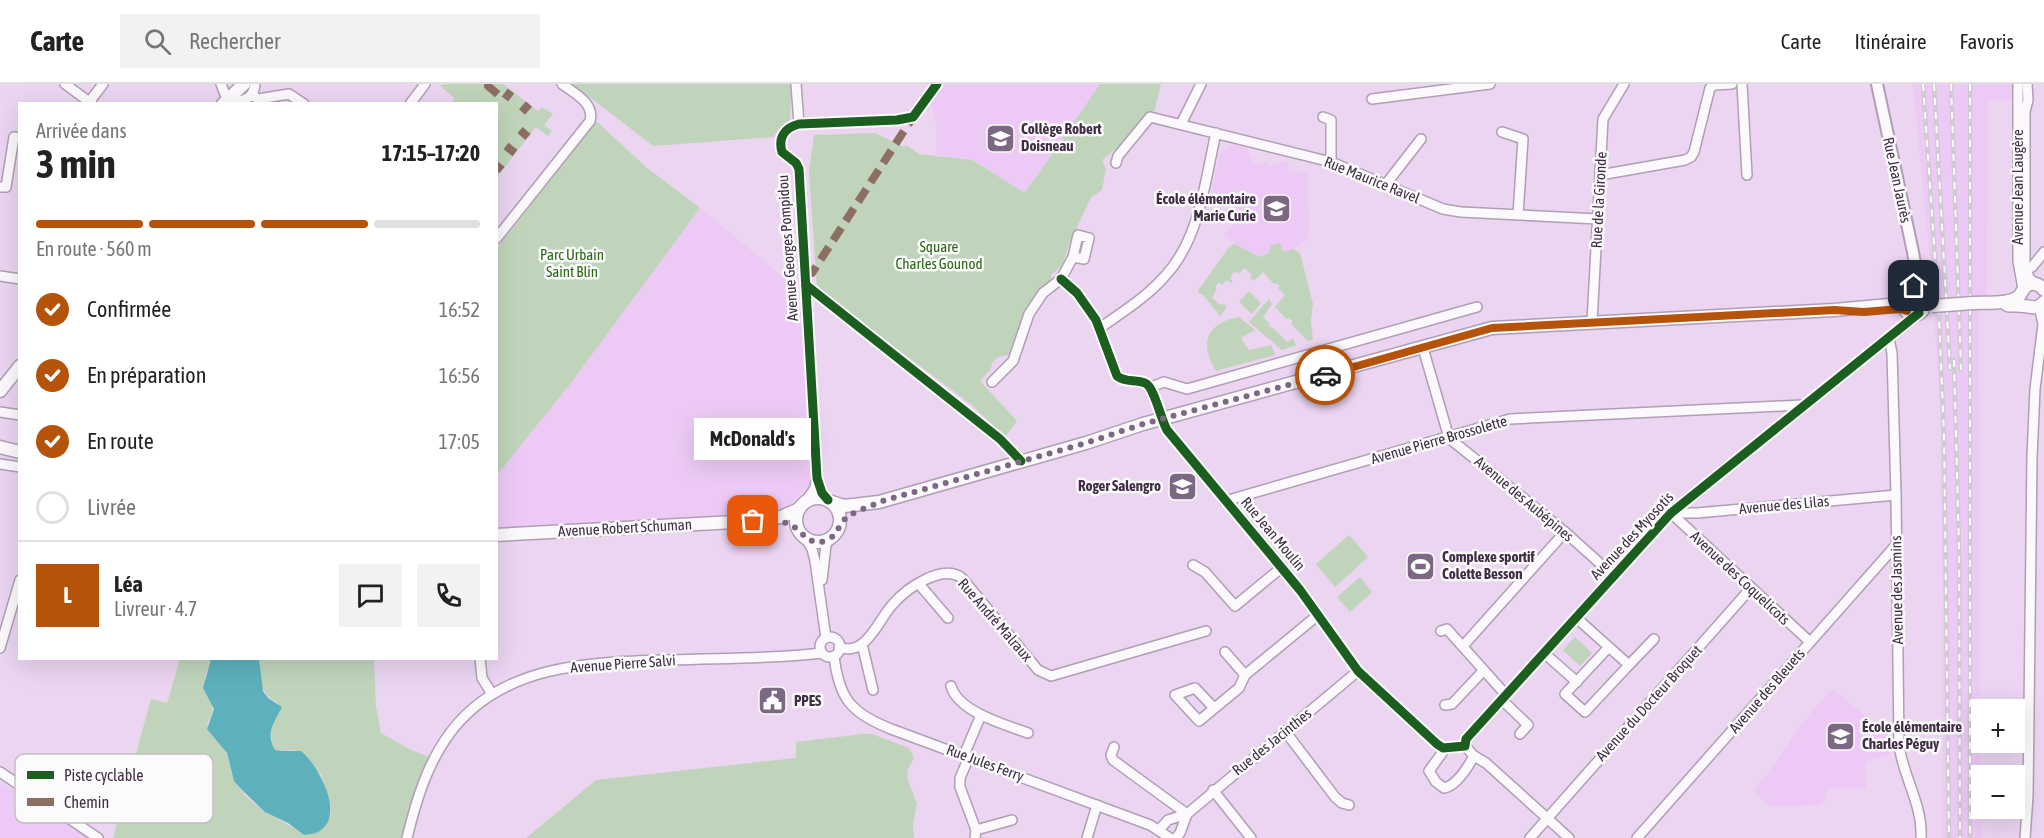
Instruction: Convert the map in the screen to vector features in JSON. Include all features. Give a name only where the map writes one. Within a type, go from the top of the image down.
[{"type":"main road","points":[[226,100],[232,84]]},
{"type":"main road","points":[[226,100],[244,84]]},
{"type":"main road","points":[[879,502],[844,506],[819,497],[802,506],[796,517],[803,536],[820,542],[829,539],[837,532],[847,517],[879,502],[1086,443],[1122,430],[1492,328],[1834,310],[1864,312],[1916,306],[2013,300],[2028,285],[2042,288]]},
{"type":"main road","points":[[2022,291],[2022,300],[2038,305]]},
{"type":"main road","points":[[1988,302],[2038,305]]},
{"type":"main road","points":[[0,378],[18,366]]},
{"type":"main road","points":[[0,391],[18,368]]},
{"type":"main road","points":[[0,447],[18,452]]},
{"type":"main road","points":[[0,454],[18,458]]},
{"type":"main road","points":[[830,501],[839,513],[840,525]]},
{"type":"main road","name":"Avenue Robert Schuman","points":[[498,535],[753,521],[781,517],[802,506]]},
{"type":"main road","name":"Avenue Robert Schuman","points":[[753,521],[787,523],[803,536]]},
{"type":"street","points":[[65,84],[91,102],[103,84]]},
{"type":"street","points":[[221,84],[226,100],[241,101],[252,95],[255,84]]},
{"type":"street","points":[[412,102],[425,84]]},
{"type":"street","points":[[498,236],[590,121],[592,115],[588,105],[562,84]]},
{"type":"street","points":[[796,84],[799,124],[897,120],[913,117],[937,84]]},
{"type":"street","points":[[1181,124],[1201,84]]},
{"type":"street","points":[[1372,99],[1424,88],[1490,84]]},
{"type":"street","name":"Rue de la Gironde","points":[[1592,322],[1603,118],[1624,84]]},
{"type":"street","points":[[1600,175],[1691,157],[1710,88],[1716,85],[1732,84]]},
{"type":"street","points":[[1742,84],[1747,175]]},
{"type":"street","name":"Rue Jean Jaurès","points":[[1877,84],[1917,276],[1916,306]]},
{"type":"street","name":"Avenue Jean Laugère","points":[[2018,84],[2018,261],[2022,291]]},
{"type":"street","name":"Avenue Jean Laugère","points":[[2026,269],[2027,84]]},
{"type":"street","points":[[252,95],[258,99],[289,94],[301,102]]},
{"type":"street","name":"Rue Maurice Ravel","points":[[1116,164],[1118,156],[1150,117],[1331,162],[1443,208],[1461,212],[1598,219]]},
{"type":"street","points":[[1323,117],[1331,120],[1331,162]]},
{"type":"street","name":"Avenue Georges Pompidou","points":[[799,124],[785,130],[780,146],[782,153],[796,163],[799,169],[817,478],[815,488],[802,506]]},
{"type":"street","points":[[1502,132],[1523,139],[1518,215]]},
{"type":"street","points":[[1100,328],[1153,288],[1179,260],[1194,223],[1216,133]]},
{"type":"street","points":[[0,186],[6,187],[14,137],[18,138]]},
{"type":"street","points":[[1386,184],[1421,139]]},
{"type":"street","points":[[2042,288],[2029,278],[2026,269],[2032,267],[2044,252]]},
{"type":"street","points":[[992,382],[1013,361],[1035,303],[1043,293],[1061,279],[1073,256]]},
{"type":"street","points":[[0,276],[18,279]]},
{"type":"street","points":[[1061,279],[1083,301],[1100,328],[1117,376],[1125,381],[1143,382],[1151,387],[1164,382],[1186,389],[1477,308]]},
{"type":"street","points":[[2025,838],[2028,796],[2032,458],[2038,439],[2040,338],[2043,324],[2038,305]]},
{"type":"street","name":"Avenue des Myosotis","points":[[1465,746],[1466,739],[1671,513],[1802,405],[1889,339],[1904,326],[1916,306]]},
{"type":"street","name":"Avenue des Jasmins","points":[[1889,339],[1892,353],[1896,495],[1899,745],[1902,762],[1919,810],[1922,838]]},
{"type":"street","points":[[1423,348],[1449,438]]},
{"type":"street","name":"Rue Jean Moulin","points":[[1151,387],[1161,420],[1167,430],[1281,568],[1358,672],[1443,748]]},
{"type":"street","name":"Avenue Pierre Brossolette","points":[[1225,501],[1510,419],[1802,405]]},
{"type":"street","points":[[0,412],[18,415]]},
{"type":"street","name":"Avenue des Aubépines","points":[[1449,438],[1565,532],[1614,576]]},
{"type":"street","points":[[2032,458],[2044,457]]},
{"type":"street","points":[[0,464],[18,467]]},
{"type":"street","name":"Avenue Georges Pompidou","points":[[817,478],[822,492],[830,501]]},
{"type":"street","name":"Avenue des Lilas","points":[[1671,513],[1697,513],[1896,495]]},
{"type":"street","name":"Avenue des Coquelicots","points":[[1671,513],[1810,642]]},
{"type":"street","points":[[1463,646],[1565,532]]},
{"type":"street","points":[[803,536],[812,549],[821,591],[826,638]]},
{"type":"street","points":[[821,591],[825,551],[829,539]]},
{"type":"street","name":"Avenue des Bleuets","points":[[1637,838],[1897,544]]},
{"type":"street","points":[[1193,565],[1204,572],[1235,606],[1281,568]]},
{"type":"street","name":"Rue André Malraux","points":[[862,644],[893,603],[919,584],[937,575],[946,574],[959,576],[1038,670],[1046,675],[1206,631]]},
{"type":"street","points":[[919,584],[948,618]]},
{"type":"street","points":[[0,648],[4,618],[18,585]]},
{"type":"street","name":"Avenue du Docteur Broquet","points":[[1530,838],[1751,588]]},
{"type":"street","points":[[1214,708],[1239,688],[1245,675],[1318,615]]},
{"type":"street","points":[[1577,617],[1629,665]]},
{"type":"street","points":[[1441,631],[1447,629],[1463,646],[1528,725],[1520,734]]},
{"type":"street","points":[[826,638],[836,639],[837,652]]},
{"type":"street","points":[[826,638],[820,644],[822,653],[827,657],[862,644],[873,690]]},
{"type":"street","points":[[1609,647],[1565,694],[1585,712],[1654,639]]},
{"type":"street","name":"Rue Jules Ferry","points":[[837,652],[838,684],[844,697],[862,716],[1098,805],[1159,830],[1170,838]]},
{"type":"street","points":[[1225,652],[1245,675]]},
{"type":"street","name":"Avenue Pierre Salvi","points":[[407,838],[424,780],[434,758],[450,733],[464,717],[492,694],[513,683],[538,674],[585,664],[822,653]]},
{"type":"street","points":[[1544,653],[1577,682]]},
{"type":"street","points":[[480,660],[482,678],[492,694]]},
{"type":"street","points":[[1445,705],[1452,704],[1483,671]]},
{"type":"street","name":"Rue des Jacinthes","points":[[1187,814],[1213,790],[1358,672]]},
{"type":"street","points":[[951,686],[958,699],[981,715],[1028,733]]},
{"type":"street","points":[[981,715],[966,756],[960,787],[976,834],[1012,820]]},
{"type":"street","points":[[1285,731],[1335,797],[1349,805]]},
{"type":"street","points":[[1474,756],[1450,786],[1444,788],[1436,782],[1429,771],[1443,748],[1465,746],[1569,838]]},
{"type":"street","points":[[1114,747],[1111,755],[1113,760],[1187,814]]},
{"type":"street","points":[[0,772],[15,782]]},
{"type":"street","points":[[1213,790],[1251,838]]},
{"type":"street","points":[[1088,838],[1098,805]]},
{"type":"street","points":[[1159,830],[1168,820],[1187,814]]},
{"type":"street","points":[[1176,838],[1187,814]]},
{"type":"street","points":[[76,823],[98,838]]},
{"type":"shaded area","name":"Collège Robert Doisneau","points":[[943,84],[1100,84],[1025,193],[972,160],[936,155],[936,121],[930,102]]},
{"type":"shaded area","points":[[1913,84],[2020,84],[2020,100],[1988,101],[1987,296],[1979,296],[1980,699],[1971,699],[1971,753],[1981,753],[1981,765],[1971,765],[1971,819],[1981,819],[1981,838],[1943,838],[1940,409],[1932,281]]},
{"type":"shaded area","name":"École élémentaire Marie Curie","points":[[1233,144],[1246,148],[1255,164],[1267,163],[1269,167],[1287,161],[1290,172],[1308,171],[1309,238],[1293,249],[1259,257],[1224,235],[1243,211],[1210,198],[1220,153]]},
{"type":"shaded area","points":[[700,208],[793,285],[803,317],[811,484],[782,512],[498,529],[498,473],[571,383]]},
{"type":"shaded area","name":"École élémentaire Charles Péguy","points":[[1832,689],[1886,732],[1890,754],[1865,762],[1866,788],[1826,789],[1825,799],[1821,805],[1772,806],[1767,804],[1755,792],[1757,788],[1811,712]]},
{"type":"shaded area","points":[[0,783],[15,791],[15,823],[68,823],[91,838],[0,838]]},
{"type":"green space","points":[[445,84],[503,84],[538,111],[542,107],[553,114],[544,125],[552,131],[548,136],[536,127],[498,176],[498,102],[452,102],[455,98],[440,86]]},
{"type":"green space","points":[[573,84],[791,84],[790,122],[773,137],[653,146]]},
{"type":"green space","name":"Square Charles Gounod","points":[[1100,84],[1161,84],[1154,113],[1148,112],[1129,138],[1102,160],[1106,169],[1102,190],[1091,197],[1070,242],[1062,266],[1052,274],[1050,281],[1043,288],[1013,351],[1009,355],[998,357],[980,381],[1017,421],[1005,437],[972,405],[817,289],[809,172],[814,135],[875,133],[904,147],[906,145],[919,154],[972,160],[1025,193]]},
{"type":"green space","name":"Parc Urbain Saint Blin","points":[[596,121],[646,167],[700,208],[571,383],[498,474],[498,247]]},
{"type":"green space","points":[[1280,243],[1283,252],[1293,249],[1300,253],[1313,304],[1311,320],[1313,340],[1308,341],[1291,324],[1293,321],[1286,319],[1275,307],[1285,295],[1278,288],[1280,285],[1273,283],[1263,272],[1254,281],[1250,278],[1252,275],[1244,268],[1240,273],[1234,272],[1230,278],[1233,281],[1231,283],[1227,280],[1222,285],[1219,282],[1212,298],[1219,304],[1226,305],[1220,316],[1203,295],[1197,292],[1229,247],[1235,244],[1259,257],[1268,254],[1271,246]]},
{"type":"green space","points":[[1249,291],[1261,303],[1252,314],[1239,302]]},
{"type":"green space","points":[[1269,299],[1272,304],[1263,317],[1270,324],[1268,326],[1287,342],[1293,338],[1296,345],[1282,350],[1249,322]]},
{"type":"green space","points":[[1239,317],[1255,330],[1241,338],[1249,350],[1271,345],[1275,355],[1216,371],[1208,352],[1209,336],[1219,324]]},
{"type":"green space","points":[[1349,535],[1368,557],[1335,587],[1316,564]]},
{"type":"green space","points":[[1360,577],[1372,592],[1350,612],[1337,597]]},
{"type":"green space","points":[[1575,637],[1592,653],[1580,666],[1563,650]]},
{"type":"green space","points":[[180,660],[211,660],[205,679],[212,703],[212,713],[207,724],[225,750],[233,777],[248,798],[304,835],[331,815],[331,807],[322,776],[295,750],[275,750],[272,744],[271,733],[278,703],[264,690],[259,660],[374,660],[376,707],[381,733],[411,750],[430,757],[413,796],[404,838],[113,838],[117,823],[213,823],[213,754],[136,754],[151,699],[167,703]]},
{"type":"green space","points":[[872,734],[909,748],[914,758],[907,771],[908,781],[917,804],[913,823],[914,838],[526,838],[596,780],[796,758],[796,742]]},
{"type":"water","points":[[211,660],[259,660],[263,691],[268,698],[282,707],[271,733],[275,750],[301,751],[315,767],[327,791],[330,815],[326,825],[318,832],[304,835],[288,823],[265,812],[234,781],[227,753],[207,729],[214,709],[203,688]]},
{"type":"railway","points":[[1923,84],[1939,317],[1944,434],[1949,838]]},
{"type":"railway","points":[[1934,84],[1950,369]]},
{"type":"railway","points":[[1951,84],[1961,370]]},
{"type":"railway","points":[[1970,84],[1970,838]]},
{"type":"railway","points":[[1954,360],[1959,549],[1960,838]]},
{"type":"marked path","points":[[489,84],[488,86],[502,98]]},
{"type":"marked path","points":[[505,99],[511,91]]},
{"type":"marked path","points":[[522,112],[529,104]]},
{"type":"marked path","points":[[805,274],[812,273],[913,117]]},
{"type":"marked path","points":[[520,130],[528,137]]},
{"type":"marked path","points":[[506,146],[515,153]]},
{"type":"marked path","points":[[498,167],[502,170]]},
{"type":"cycle path","points":[[828,500],[822,493],[817,478],[799,169],[796,163],[782,152],[783,134],[789,128],[799,124],[897,120],[913,117],[937,84]]},
{"type":"cycle path","points":[[1061,279],[1077,293],[1096,320],[1117,376],[1148,385],[1167,430],[1300,590],[1358,671],[1443,748],[1465,746],[1466,739],[1671,513],[1919,313]]},
{"type":"cycle path","points":[[806,285],[1000,439],[1021,461]]},
{"type":"way so far","points":[[753,521],[787,523],[795,527],[807,540],[827,541],[837,532],[847,517],[879,502],[1086,443],[1143,424],[1325,375]]},
{"type":"place","name":"Collège Robert Doisneau","points":[[1000,138]]},
{"type":"place","name":"École élémentaire Marie Curie","points":[[1277,208]]},
{"type":"place","name":"Roger Salengro","points":[[1182,486]]},
{"type":"place","name":"McDonald's","points":[[753,521]]},
{"type":"place","name":"Complexe sportif Colette Besson","points":[[1421,566]]},
{"type":"place","name":"PPES","points":[[773,701]]},
{"type":"place","name":"École élémentaire Charles Péguy","points":[[1841,736]]},
{"type":"route","points":[[1325,375],[1492,328],[1834,310],[1873,312],[1904,309],[1907,311],[1905,303],[1908,297],[1921,298],[1917,276],[1914,286]]}]
